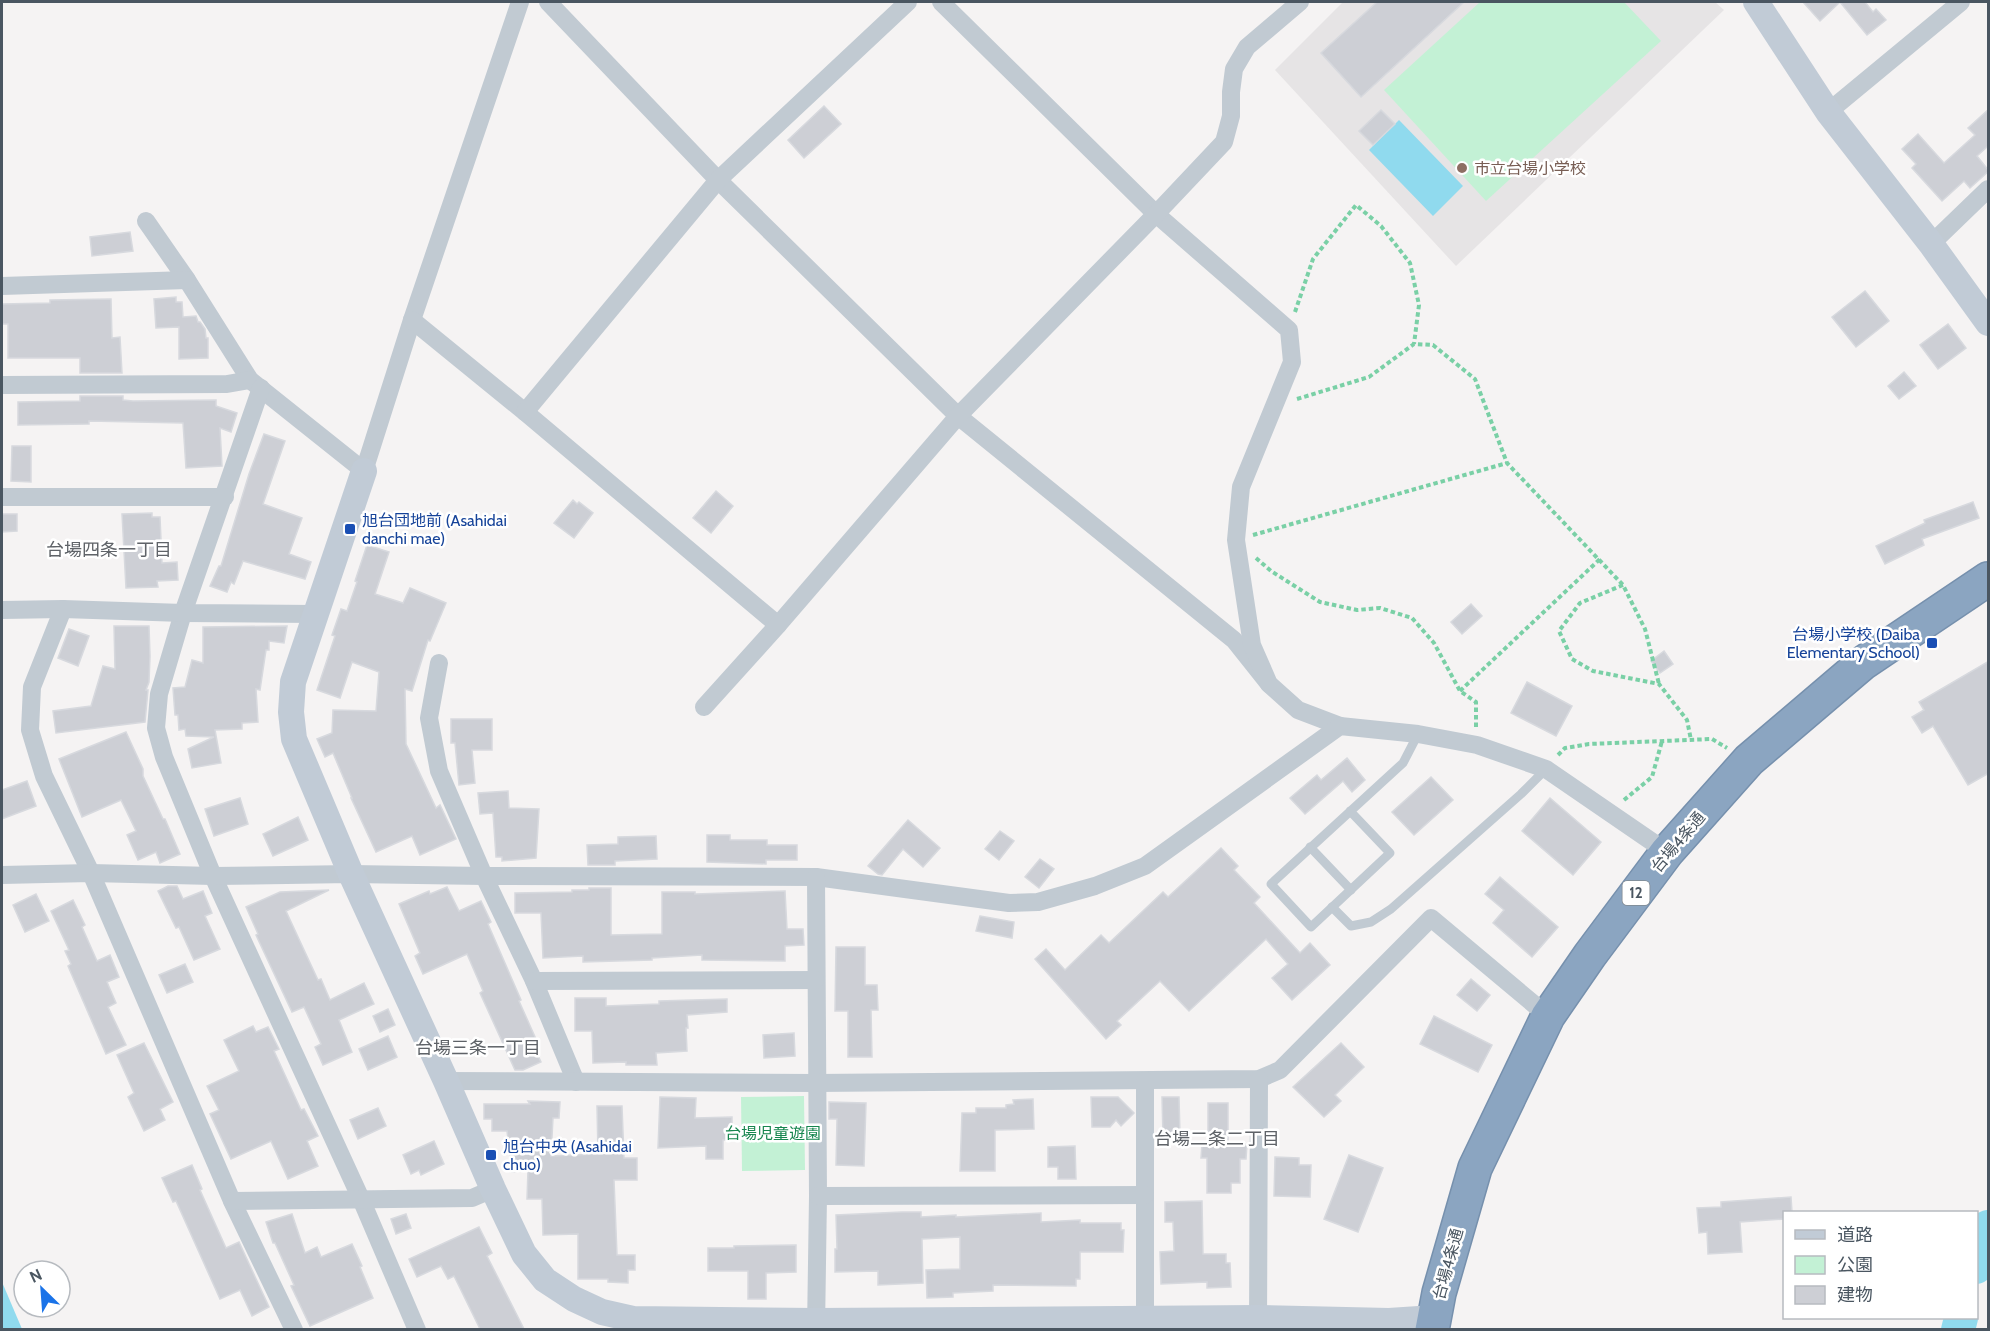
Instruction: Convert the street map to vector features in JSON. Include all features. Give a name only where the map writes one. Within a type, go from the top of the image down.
[{"type":"highway","name":"台場4条通","points":[[1433,1324],[1439,1293],[1475,1168],[1548,1016],[1590,955],[1667,852],[1749,760],[1863,663],[1989,579]]},
{"type":"street","points":[[520,2],[293,682],[291,712],[294,740],[351,874],[524,1254],[545,1280],[574,1299],[602,1312],[633,1319],[816,1325],[1145,1325],[1389,1321],[1433,1324]]},
{"type":"street","points":[[548,2],[718,180],[958,416],[1234,640],[1269,684],[1298,710],[1340,726],[1418,734],[1477,745],[1546,769],[1667,852]]},
{"type":"street","points":[[525,412],[718,180],[908,2]]},
{"type":"street","points":[[941,2],[1156,214],[1289,330],[1292,362],[1241,487],[1236,540],[1252,645],[1269,684]]},
{"type":"street","points":[[704,706],[778,625],[958,416],[1224,142],[1231,116],[1234,69],[1247,47],[1300,2]]},
{"type":"street","points":[[1755,2],[1828,112],[1931,244],[1989,323]]},
{"type":"street","points":[[1828,112],[1961,2]]},
{"type":"street","points":[[1931,244],[1989,189]]},
{"type":"street","points":[[146,221],[256,384],[364,471]]},
{"type":"street","points":[[2,286],[187,280]]},
{"type":"street","points":[[412,320],[778,625]]},
{"type":"street","points":[[2,385],[256,384]]},
{"type":"street","points":[[256,384],[225,496],[183,614],[159,694],[156,728],[164,757],[213,876],[417,1329]]},
{"type":"street","points":[[2,497],[225,496]]},
{"type":"street","points":[[63,609],[32,687],[30,730],[44,776],[91,873],[232,1201],[294,1329]]},
{"type":"street","points":[[2,610],[315,614]]},
{"type":"street","points":[[439,663],[429,718],[439,771],[484,876],[534,981],[576,1082]]},
{"type":"street","points":[[2,875],[91,873],[213,876],[351,874],[816,877],[1009,903],[1038,902],[1095,886],[1145,866],[1340,726]]},
{"type":"street","points":[[816,877],[818,1196],[816,1325]]},
{"type":"street","points":[[446,1082],[816,1083],[1259,1079],[1280,1070],[1431,918],[1548,1016]]},
{"type":"street","points":[[534,981],[816,981]]},
{"type":"street","points":[[1258,1324],[1259,1079]]},
{"type":"street","points":[[1145,1081],[1145,1325]]},
{"type":"street","points":[[232,1201],[472,1198],[493,1189]]},
{"type":"street","points":[[818,1196],[1145,1195]]},
{"type":"lane","points":[[1350,811],[1390,853],[1311,927],[1271,884],[1310,847],[1403,763],[1418,734]]},
{"type":"lane","points":[[1332,907],[1351,926],[1371,922],[1391,909],[1521,795],[1546,769]]},
{"type":"lane","points":[[1310,847],[1351,890]]},
{"type":"path","points":[[1289,330],[1313,260],[1356,205],[1382,226],[1410,263],[1419,305],[1414,344]]},
{"type":"path","points":[[1275,405],[1369,377],[1414,344],[1433,345],[1475,379],[1507,463],[1623,585],[1645,629],[1659,684],[1687,720],[1691,740]]},
{"type":"path","points":[[1236,540],[1507,463]]},
{"type":"path","points":[[1236,540],[1271,571],[1320,602],[1357,610],[1380,608],[1412,618],[1434,643],[1460,691],[1476,702],[1477,745]]},
{"type":"path","points":[[1460,691],[1600,559]]},
{"type":"path","points":[[1623,585],[1580,603],[1559,631],[1572,658],[1593,671],[1659,684]]},
{"type":"path","points":[[1546,769],[1565,748],[1589,744],[1712,739],[1749,760]]},
{"type":"path","points":[[1609,812],[1652,777],[1662,741]]},
{"type":"shaded area","name":"市立台場小学校","points":[[1343,2],[1715,2],[1724,10],[1456,266],[1275,70]]},
{"type":"green space","points":[[1480,2],[1624,2],[1661,41],[1486,201],[1384,90]]},
{"type":"green space","name":"台場児童遊園","points":[[804,1096],[805,1170],[742,1171],[741,1097]]},
{"type":"water","points":[[1399,120],[1463,186],[1433,216],[1369,150]]},
{"type":"water","points":[[2,1282],[12,1306],[12,1319],[18,1319],[22,1329],[2,1329]]},
{"type":"building","points":[[1377,2],[1464,2],[1361,97],[1321,53]]},
{"type":"building","points":[[1803,2],[1840,2],[1820,21]]},
{"type":"building","points":[[1840,2],[1865,2],[1873,12],[1876,9],[1886,20],[1867,35]]},
{"type":"building","points":[[824,106],[841,124],[804,158],[788,140]]},
{"type":"building","points":[[1989,109],[1989,149],[1987,147],[1977,156],[1989,171],[1970,188],[1964,181],[1942,201],[1912,168],[1916,164],[1902,149],[1918,134],[1944,163],[1975,135],[1968,128]]},
{"type":"building","points":[[1381,110],[1395,124],[1373,145],[1359,131]]},
{"type":"building","points":[[130,232],[133,251],[92,256],[90,237]]},
{"type":"building","points":[[1865,291],[1889,321],[1856,347],[1832,317]]},
{"type":"building","points":[[176,297],[176,302],[182,302],[183,317],[196,316],[205,329],[206,338],[208,338],[208,358],[179,359],[179,327],[156,328],[154,299]]},
{"type":"building","points":[[111,299],[112,338],[120,337],[122,373],[80,373],[80,358],[8,358],[8,324],[2,324],[2,304]]},
{"type":"building","points":[[1948,324],[1966,348],[1938,369],[1920,345]]},
{"type":"building","points":[[1904,372],[1916,386],[1899,399],[1888,386]]},
{"type":"building","points":[[80,396],[123,396],[123,400],[133,401],[216,400],[216,406],[237,413],[231,432],[220,428],[222,466],[186,468],[183,423],[89,421],[89,424],[18,425],[18,402],[80,401]]},
{"type":"building","points":[[264,434],[285,441],[263,504],[302,518],[289,554],[311,562],[305,579],[243,561],[234,584],[231,582],[227,592],[210,586],[221,566],[249,474]]},
{"type":"building","points":[[12,446],[31,446],[31,482],[11,481]]},
{"type":"building","points":[[716,491],[733,506],[711,533],[693,518]]},
{"type":"building","points":[[573,500],[593,513],[574,538],[554,523]]},
{"type":"building","points":[[1973,502],[1979,518],[1922,539],[1924,545],[1885,564],[1876,546],[1925,523],[1924,520]]},
{"type":"building","points":[[152,513],[152,517],[160,517],[162,563],[177,562],[178,580],[157,581],[158,587],[126,588],[122,514]]},
{"type":"building","points":[[2,514],[17,514],[17,531],[2,532]]},
{"type":"building","points":[[367,545],[389,552],[375,594],[403,603],[410,588],[446,603],[430,641],[428,640],[412,691],[405,689],[406,744],[436,808],[440,805],[456,839],[420,855],[412,836],[376,852],[333,753],[325,757],[317,739],[332,733],[333,710],[376,711],[379,672],[352,662],[340,698],[317,690],[335,636],[332,635],[341,609],[347,611]]},
{"type":"building","points":[[1471,604],[1482,616],[1462,634],[1451,622]]},
{"type":"building","points":[[114,626],[149,626],[149,682],[146,690],[148,690],[145,722],[56,733],[53,711],[91,706],[103,666],[115,669]]},
{"type":"building","points":[[287,626],[284,643],[269,641],[269,650],[266,650],[260,690],[256,689],[258,722],[242,723],[242,729],[215,730],[221,763],[192,768],[188,749],[214,737],[186,736],[185,729],[179,730],[178,715],[175,715],[173,688],[185,687],[192,660],[203,663],[203,627]]},
{"type":"building","points":[[69,629],[89,636],[78,666],[58,658]]},
{"type":"building","points":[[1664,651],[1673,664],[1660,673],[1651,661]]},
{"type":"building","points":[[1989,661],[1989,773],[1968,785],[1933,726],[1922,733],[1912,717],[1924,710],[1919,702]]},
{"type":"building","points":[[1527,682],[1572,706],[1556,736],[1511,713]]},
{"type":"building","points":[[451,719],[492,719],[492,750],[472,750],[475,783],[459,785],[455,743],[451,743]]},
{"type":"building","points":[[126,732],[143,769],[143,776],[180,854],[160,863],[156,852],[138,860],[127,835],[136,831],[121,800],[82,817],[59,759]]},
{"type":"building","points":[[1347,758],[1365,780],[1352,792],[1343,781],[1305,814],[1290,798],[1317,775],[1321,780]]},
{"type":"building","points":[[1431,777],[1453,800],[1414,835],[1392,812]]},
{"type":"building","points":[[27,781],[36,806],[2,819],[2,790]]},
{"type":"building","points":[[508,791],[509,808],[539,809],[536,858],[502,861],[502,857],[496,857],[493,813],[480,814],[478,793]]},
{"type":"building","points":[[240,798],[248,824],[214,836],[205,809]]},
{"type":"building","points":[[1550,798],[1601,842],[1573,875],[1522,831]]},
{"type":"building","points":[[298,817],[308,840],[273,856],[263,834]]},
{"type":"building","points":[[908,820],[940,848],[923,867],[903,849],[882,875],[878,874],[868,866]]},
{"type":"building","points":[[1000,831],[1014,841],[999,860],[985,849]]},
{"type":"building","points":[[707,835],[730,835],[730,840],[767,840],[767,845],[797,845],[797,860],[766,860],[766,864],[707,862]]},
{"type":"building","points":[[656,836],[657,859],[615,861],[615,865],[588,865],[587,845],[618,844],[618,837]]},
{"type":"building","points":[[1221,848],[1238,866],[1234,870],[1260,897],[1254,903],[1300,953],[1310,943],[1330,965],[1292,1000],[1272,978],[1288,964],[1266,939],[1189,1011],[1160,981],[1117,1021],[1121,1025],[1106,1039],[1035,959],[1046,949],[1065,970],[1101,935],[1109,943],[1163,892],[1168,897]]},
{"type":"building","points":[[1040,859],[1054,869],[1039,888],[1025,877]]},
{"type":"building","points":[[1500,877],[1558,927],[1532,957],[1493,923],[1504,910],[1485,894]]},
{"type":"building","points":[[168,886],[177,886],[183,899],[203,891],[212,913],[205,916],[220,949],[194,960],[179,927],[176,928],[158,891]]},
{"type":"building","points":[[447,887],[459,911],[481,901],[491,922],[488,924],[536,1039],[531,1041],[541,1062],[523,1070],[515,1070],[480,993],[483,991],[467,954],[423,974],[415,956],[420,953],[399,904],[429,891],[430,894]]},
{"type":"building","points":[[589,888],[611,888],[611,935],[662,934],[662,892],[695,892],[695,894],[785,891],[787,929],[803,929],[804,945],[785,946],[785,961],[702,960],[702,955],[652,958],[652,960],[583,962],[583,956],[543,958],[541,913],[515,913],[515,893],[572,892],[572,890],[589,890]]},
{"type":"building","points":[[329,890],[286,911],[318,980],[321,979],[330,1000],[364,983],[374,1004],[339,1020],[352,1052],[323,1065],[315,1047],[321,1044],[304,1007],[292,1012],[256,935],[258,934],[246,907],[280,892]]},
{"type":"building","points":[[36,894],[49,921],[25,932],[13,905]]},
{"type":"building","points":[[73,900],[85,925],[82,927],[97,961],[110,955],[119,977],[107,982],[116,1003],[108,1007],[126,1045],[106,1054],[68,966],[71,964],[65,951],[69,950],[51,911]]},
{"type":"building","points":[[980,916],[1014,922],[1012,938],[976,931]]},
{"type":"building","points":[[836,947],[865,947],[865,985],[877,985],[878,1010],[871,1010],[872,1057],[848,1057],[848,1011],[835,1011]]},
{"type":"building","points":[[185,964],[193,982],[167,993],[159,975]]},
{"type":"building","points":[[1471,979],[1490,995],[1477,1011],[1457,995]]},
{"type":"building","points":[[575,998],[606,998],[606,1006],[659,1004],[659,1001],[727,999],[727,1012],[687,1015],[687,1051],[656,1053],[657,1065],[626,1065],[626,1062],[593,1063],[592,1031],[575,1031]]},
{"type":"building","points":[[388,1009],[395,1025],[380,1032],[373,1016]]},
{"type":"building","points":[[1434,1016],[1492,1045],[1478,1072],[1420,1044]]},
{"type":"building","points":[[253,1026],[256,1032],[268,1027],[279,1049],[274,1051],[301,1110],[304,1109],[318,1136],[307,1141],[318,1166],[288,1179],[271,1141],[231,1159],[210,1114],[219,1110],[207,1086],[239,1071],[224,1040]]},
{"type":"building","points":[[794,1033],[795,1056],[764,1058],[763,1035]]},
{"type":"building","points":[[388,1036],[397,1057],[368,1070],[359,1049]]},
{"type":"building","points":[[144,1043],[173,1102],[160,1109],[165,1120],[144,1131],[128,1097],[134,1093],[117,1055]]},
{"type":"building","points":[[1341,1043],[1364,1067],[1335,1095],[1341,1101],[1324,1117],[1293,1087]]},
{"type":"building","points":[[660,1097],[696,1098],[695,1118],[732,1117],[732,1140],[723,1140],[723,1159],[706,1159],[706,1146],[658,1148]]},
{"type":"building","points":[[1091,1097],[1118,1097],[1134,1113],[1121,1126],[1116,1120],[1110,1127],[1092,1127]]},
{"type":"building","points":[[1162,1097],[1179,1097],[1180,1136],[1163,1137]]},
{"type":"building","points":[[1033,1099],[1034,1129],[995,1130],[995,1171],[960,1171],[962,1113],[976,1113],[976,1108],[1006,1108],[1006,1105],[1014,1104],[1013,1100]]},
{"type":"building","points":[[528,1101],[560,1102],[559,1118],[553,1118],[551,1156],[598,1154],[597,1106],[622,1106],[624,1158],[637,1158],[637,1180],[614,1180],[617,1255],[635,1255],[635,1270],[628,1270],[628,1283],[608,1282],[608,1279],[578,1279],[578,1234],[543,1235],[542,1199],[527,1199],[528,1170],[512,1172],[507,1131],[492,1131],[492,1119],[484,1119],[484,1104],[530,1104]]},
{"type":"building","points":[[829,1102],[866,1103],[864,1166],[836,1165],[837,1119],[829,1119]]},
{"type":"building","points":[[1208,1103],[1228,1103],[1228,1144],[1247,1144],[1246,1159],[1240,1159],[1240,1183],[1231,1183],[1231,1193],[1207,1193],[1207,1158],[1201,1158],[1202,1144],[1208,1144]]},
{"type":"building","points":[[378,1108],[386,1126],[358,1139],[350,1120]]},
{"type":"building","points":[[434,1141],[444,1164],[421,1175],[419,1170],[411,1174],[403,1155]]},
{"type":"building","points":[[1075,1146],[1076,1179],[1058,1179],[1058,1167],[1048,1167],[1048,1147]]},
{"type":"building","points":[[1349,1155],[1383,1168],[1358,1232],[1324,1219]]},
{"type":"building","points":[[1275,1157],[1299,1158],[1299,1165],[1311,1165],[1310,1197],[1274,1196]]},
{"type":"building","points":[[192,1165],[202,1189],[200,1190],[226,1248],[239,1242],[269,1307],[252,1316],[240,1290],[220,1299],[176,1201],[173,1202],[162,1178]]},
{"type":"building","points":[[1791,1197],[1792,1211],[1783,1211],[1783,1219],[1740,1222],[1742,1252],[1708,1254],[1707,1232],[1699,1233],[1697,1208],[1721,1207],[1721,1202]]},
{"type":"building","points":[[1202,1201],[1203,1254],[1226,1254],[1226,1263],[1230,1263],[1231,1287],[1207,1288],[1207,1282],[1161,1284],[1160,1252],[1174,1251],[1173,1222],[1165,1222],[1165,1202]]},
{"type":"building","points":[[921,1212],[921,1217],[1041,1213],[1041,1222],[1080,1220],[1080,1223],[1121,1223],[1121,1230],[1124,1230],[1123,1252],[1080,1252],[1080,1279],[1076,1279],[1076,1286],[993,1285],[993,1291],[953,1293],[953,1297],[927,1298],[926,1270],[960,1269],[960,1237],[922,1239],[923,1283],[878,1285],[878,1271],[835,1272],[836,1215]]},
{"type":"building","points":[[292,1214],[305,1253],[317,1247],[321,1257],[352,1244],[373,1298],[310,1326],[291,1286],[294,1285],[273,1243],[266,1222]]},
{"type":"building","points":[[406,1214],[411,1228],[396,1234],[391,1219]]},
{"type":"building","points":[[479,1227],[492,1253],[487,1256],[524,1329],[480,1329],[454,1276],[448,1279],[441,1266],[417,1277],[409,1259]]},
{"type":"building","points":[[796,1245],[796,1272],[766,1273],[766,1299],[748,1299],[748,1271],[708,1271],[708,1248]]},
{"type":"waterway","points":[[1978,1260],[1988,1227]]},
{"type":"waterway","points":[[1958,1330],[1961,1319]]},
{"type":"place","name":"市立台場小学校","points":[[1462,168]]},
{"type":"place","name":"旭台団地前 (Asahidai danchi mae)","points":[[350,529]]},
{"type":"place","name":"台場小学校 (Daiba Elementary School)","points":[[1932,643]]},
{"type":"place","name":"旭台中央 (Asahidai chuo)","points":[[491,1155]]},
{"type":"district","name":"台場四条一丁目","points":[[109,550]]},
{"type":"district","name":"台場三条一丁目","points":[[478,1048]]},
{"type":"district","name":"台場二条二丁目","points":[[1217,1139]]}]
